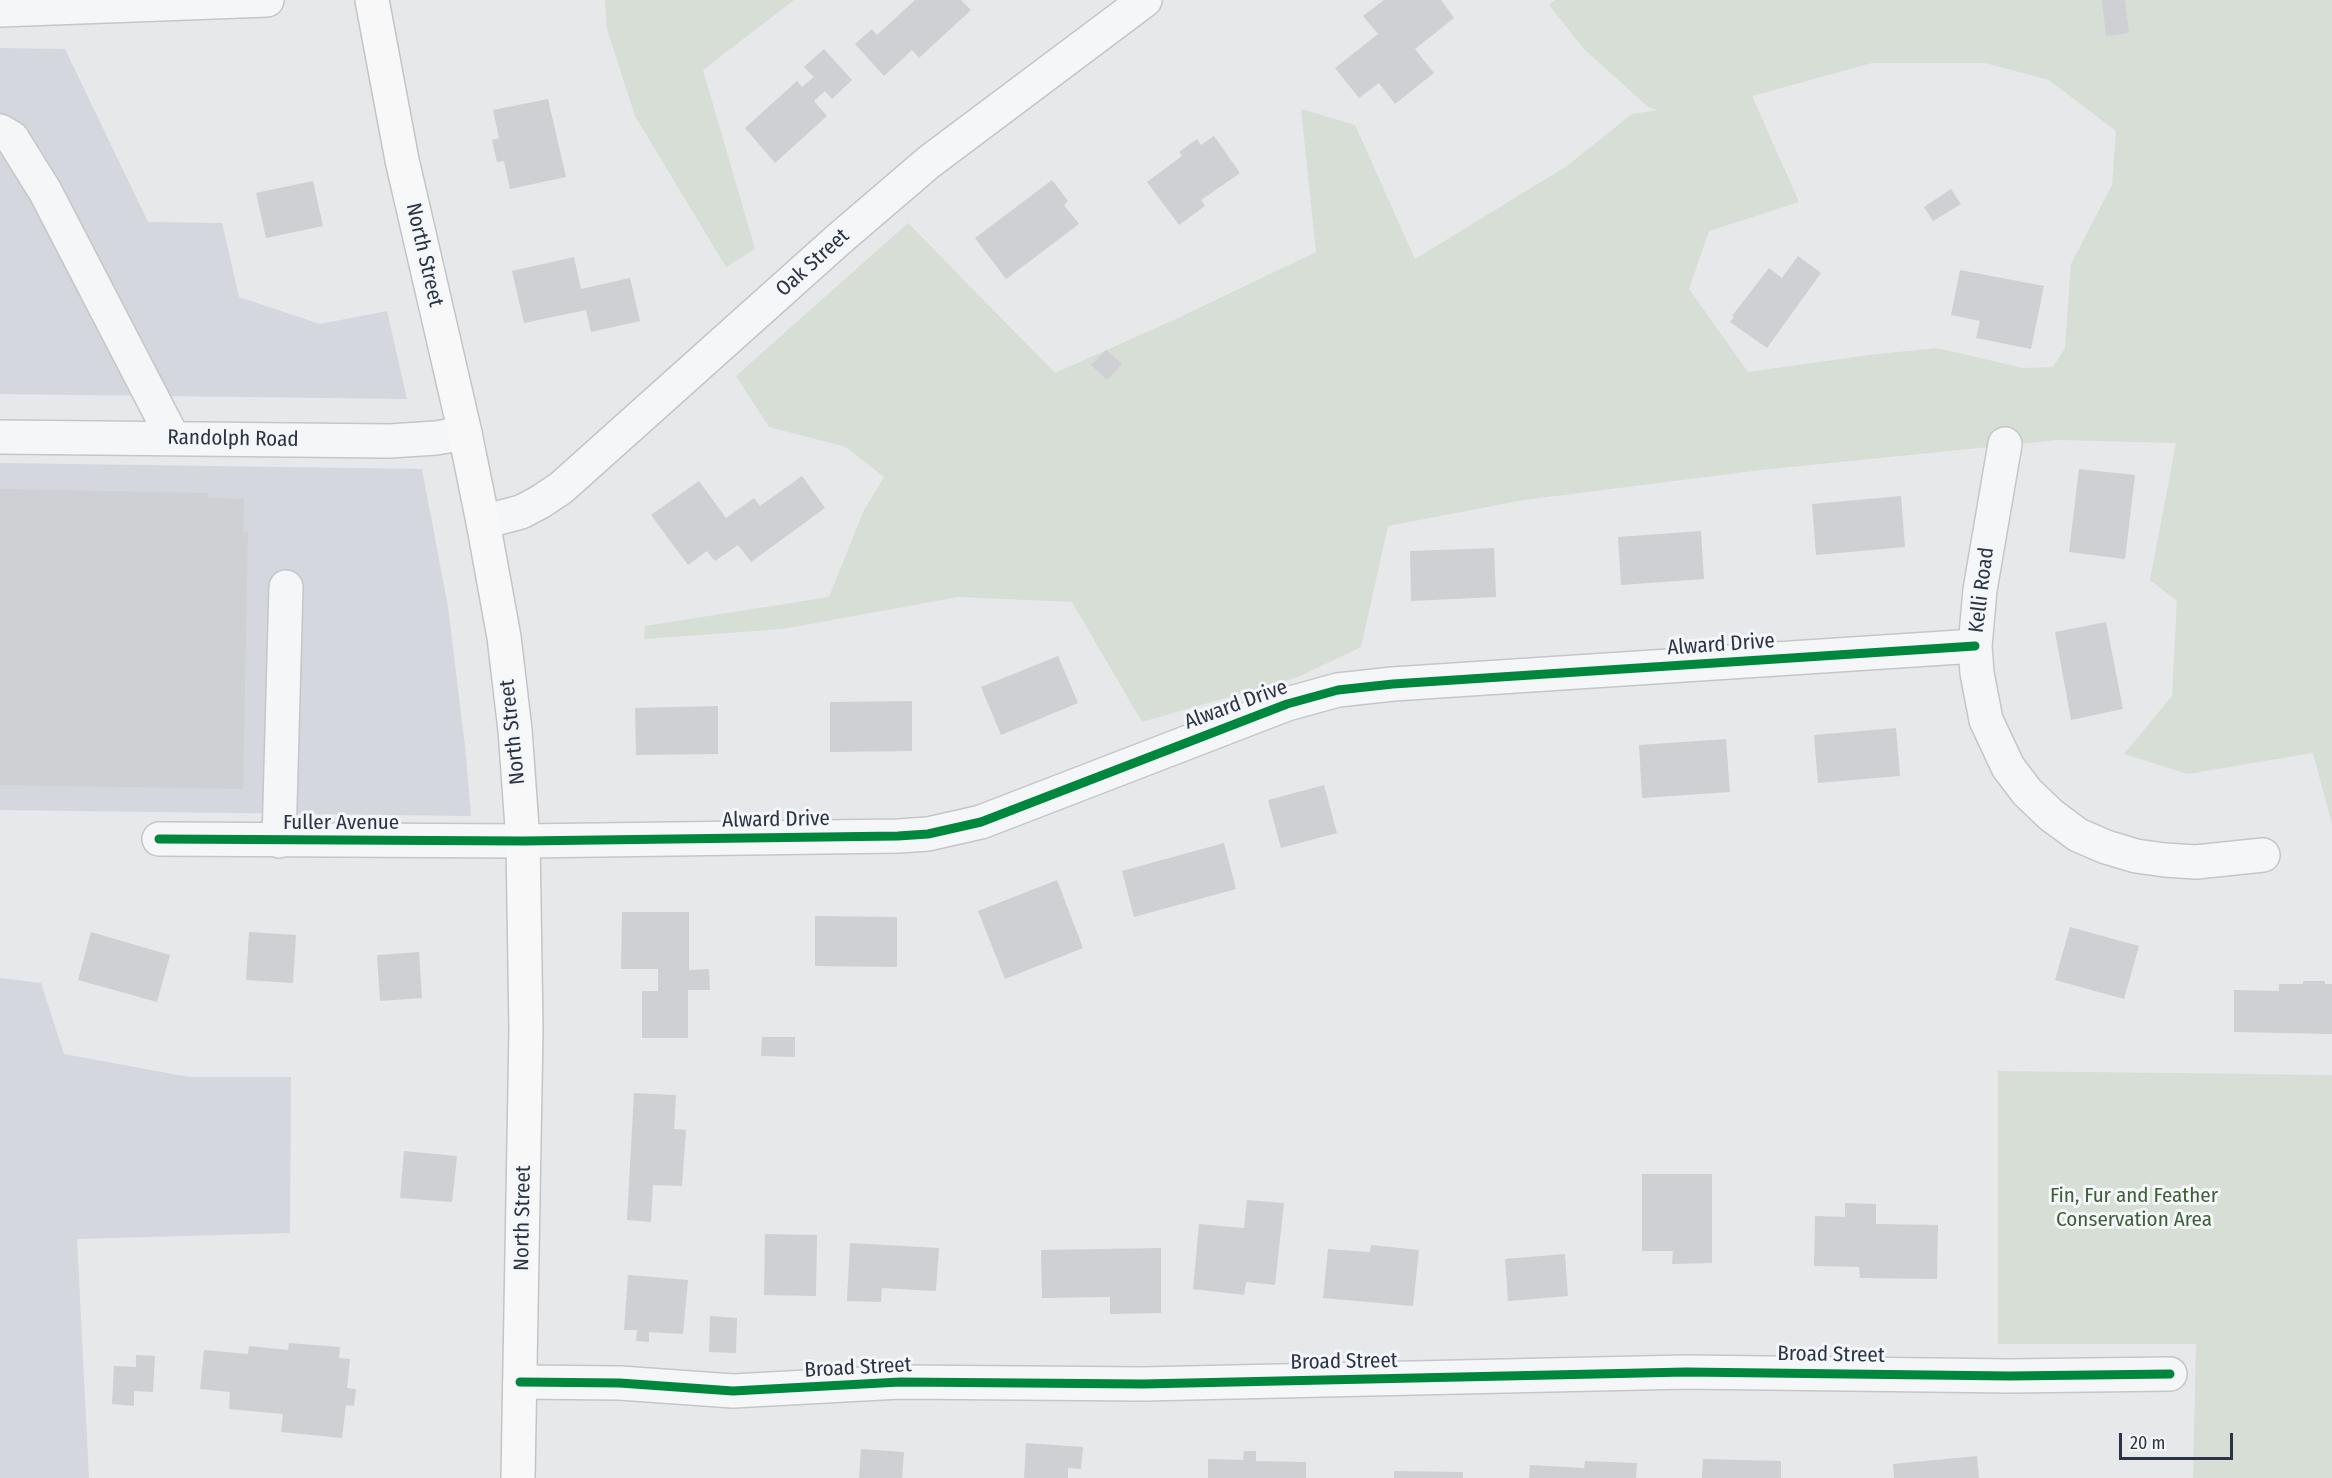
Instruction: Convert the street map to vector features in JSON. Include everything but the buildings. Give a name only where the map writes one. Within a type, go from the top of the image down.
[{"type":"main road","name":"North Street","points":[[372,0],[402,160],[465,433],[483,522],[504,638],[515,729],[524,841],[526,1030],[518,1478]]},
{"type":"street","points":[[0,10],[267,0]]},
{"type":"street","name":"Oak Street","points":[[483,522],[521,512],[561,488],[904,183],[981,121],[1145,0]]},
{"type":"street","points":[[0,131],[12,138],[45,191],[173,438]]},
{"type":"street","name":"Randolph Road","points":[[0,437],[390,441],[436,438],[465,433]]},
{"type":"street","name":"Kelli Road","points":[[2005,444],[1980,590],[1975,646],[1980,697],[1986,720],[2008,767],[2027,792],[2051,815],[2078,835],[2106,847],[2136,856],[2196,862],[2263,855]]},
{"type":"street","points":[[279,841],[286,587]]},
{"type":"street","name":"Alward Drive","points":[[524,841],[928,834],[954,830],[981,822],[1287,704],[1338,690],[1393,684],[1975,646]]},
{"type":"street","name":"Fuller Avenue","points":[[159,839],[524,841]]},
{"type":"street","name":"Broad Street","points":[[520,1382],[620,1383],[707,1391],[741,1391],[900,1382],[1123,1385],[1696,1372],[2010,1376],[2170,1374]]},
{"type":"shaded area","points":[[0,48],[65,49],[148,222],[222,223],[239,297],[320,324],[387,311],[407,399],[0,394]]},
{"type":"shaded area","points":[[0,463],[422,469],[448,607],[471,816],[0,810]]},
{"type":"shaded area","points":[[0,978],[41,983],[64,1054],[189,1077],[291,1077],[290,1233],[77,1239],[89,1478],[0,1478]]},
{"type":"green space","points":[[605,0],[794,0],[703,70],[755,249],[726,267],[635,116],[607,29]]},
{"type":"green space","points":[[1555,0],[2332,0],[2332,824],[2313,753],[2188,774],[2124,754],[2172,696],[2177,601],[2150,580],[2176,443],[2058,440],[1761,470],[1524,500],[1388,526],[1361,647],[1298,677],[1142,722],[1072,602],[958,597],[782,629],[644,639],[645,626],[829,597],[864,510],[884,477],[846,447],[769,427],[736,376],[908,223],[1055,373],[1176,319],[1316,252],[1301,109],[1355,125],[1415,259],[1567,166],[1632,114],[1658,110],[1648,107],[1584,49],[1549,5]],"holes":[[[1872,63],[1985,63],[2049,80],[2116,131],[2112,185],[2071,264],[2065,348],[2053,367],[2023,368],[1937,348],[1748,372],[1689,289],[1709,231],[1799,202],[1752,96]]]},
{"type":"green space","name":"Fin, Fur and Feather Conservation Area","points":[[1998,1071],[2332,1075],[2332,1478],[2193,1478],[2196,1344],[1998,1344]]},
{"type":"cycle path","points":[[159,839],[523,841],[928,834],[981,822],[1287,704],[1338,690],[1393,684],[1975,646]]},
{"type":"cycle path","points":[[520,1382],[620,1383],[733,1391],[900,1382],[1143,1384],[1686,1372],[2010,1376],[2170,1374]]}]
